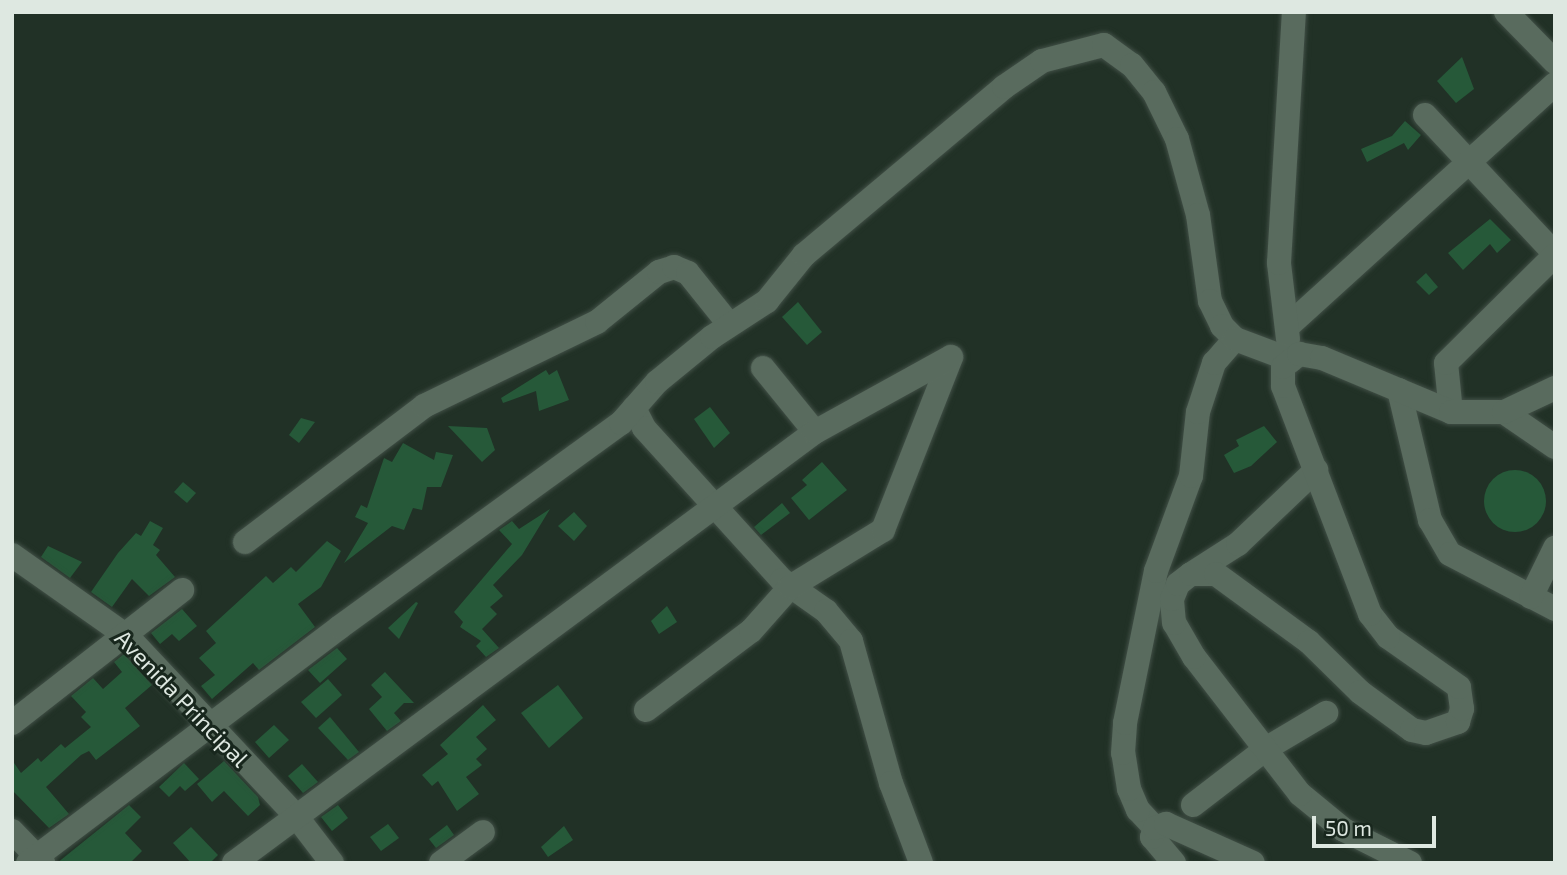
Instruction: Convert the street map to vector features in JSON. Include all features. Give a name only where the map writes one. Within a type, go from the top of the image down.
[{"type":"street","points":[[1291,360],[1279,263],[1294,12]]},
{"type":"street","points":[[1506,12],[1555,62]]},
{"type":"street","points":[[12,831],[36,861],[340,627],[621,423],[657,382],[729,324],[767,301],[804,255],[1004,87],[1042,61],[1104,45],[1132,65],[1154,92],[1177,139],[1198,215],[1210,301],[1222,326],[1235,338],[1291,360]]},
{"type":"street","points":[[1287,327],[1473,163],[1555,84]]},
{"type":"street","points":[[1425,116],[1473,163],[1555,254],[1446,363],[1451,412]]},
{"type":"street","points":[[245,542],[425,406],[597,322],[659,272],[674,267],[688,273],[729,324]]},
{"type":"street","points":[[1235,338],[1214,363],[1198,412],[1191,477],[1156,570],[1123,753],[1138,810],[1155,828],[1177,827],[1253,863]]},
{"type":"street","points":[[1156,570],[1216,574],[1309,642],[1360,692],[1412,730],[1426,733],[1458,722],[1462,709],[1459,687],[1388,637],[1370,614],[1283,386],[1283,367],[1299,354],[1322,358],[1451,412],[1504,412],[1555,388]]},
{"type":"street","points":[[234,863],[815,432],[951,357],[883,530],[790,587],[751,631],[646,710]]},
{"type":"street","points":[[763,368],[815,432]]},
{"type":"street","points":[[1399,390],[1430,520],[1450,554],[1555,609]]},
{"type":"street","points":[[634,408],[644,428],[790,587],[826,611],[851,641],[891,783],[921,863]]},
{"type":"street","points":[[1504,412],[1555,447]]},
{"type":"street","points":[[1316,470],[1238,544],[1178,584],[1172,600],[1174,623],[1219,691],[1267,748],[1300,794],[1319,812],[1410,863]]},
{"type":"street","points":[[1531,597],[1555,548]]},
{"type":"street","name":"Avenida Principal","points":[[12,555],[127,636],[296,816],[332,863]]},
{"type":"street","points":[[12,723],[127,636],[182,590]]},
{"type":"street","points":[[1193,805],[1267,748],[1326,713]]},
{"type":"street","points":[[1155,828],[1152,837],[1174,863]]},
{"type":"street","points":[[441,863],[483,832]]},
{"type":"building","points":[[1462,57],[1474,89],[1456,103],[1437,81]]},
{"type":"building","points":[[1405,121],[1421,135],[1408,150],[1404,143],[1367,162],[1361,149],[1392,136]]},
{"type":"building","points":[[1490,219],[1511,240],[1497,253],[1490,244],[1463,270],[1448,253]]},
{"type":"building","points":[[1426,273],[1438,287],[1429,295],[1416,282]]},
{"type":"building","points":[[798,302],[822,332],[807,345],[782,317]]},
{"type":"building","points":[[546,370],[549,375],[557,370],[569,400],[539,411],[536,391],[503,403],[501,398]]},
{"type":"building","points":[[710,407],[730,433],[714,448],[694,419]]},
{"type":"building","points":[[301,418],[315,422],[299,443],[289,435]]},
{"type":"building","points":[[448,426],[487,428],[495,450],[482,462]]},
{"type":"building","points":[[1264,426],[1277,442],[1251,466],[1234,473],[1224,455],[1239,446],[1236,440]]},
{"type":"building","points":[[403,443],[434,460],[436,452],[453,455],[441,487],[427,487],[422,510],[413,508],[404,530],[392,526],[344,563],[368,523],[355,517],[361,505],[367,508],[384,458],[392,462]]},
{"type":"building","points":[[822,462],[847,490],[809,520],[791,498],[807,485],[802,480]]},
{"type":"building","points":[[1515,470],[1537,479],[1546,501],[1537,523],[1515,532],[1493,523],[1484,501],[1493,479]]},
{"type":"building","points":[[183,482],[196,493],[187,503],[174,492]]},
{"type":"building","points":[[782,503],[790,513],[761,535],[754,527]]},
{"type":"building","points":[[550,509],[522,555],[493,585],[503,596],[490,607],[497,614],[482,629],[499,648],[486,657],[476,646],[481,641],[460,627],[463,622],[454,612],[512,544],[499,530],[512,521],[519,529]]},
{"type":"building","points":[[574,512],[587,526],[574,541],[558,526]]},
{"type":"building","points":[[150,521],[163,528],[153,545],[160,550],[156,555],[175,577],[149,596],[132,579],[112,607],[91,592],[118,553],[136,533],[141,536]]},
{"type":"building","points":[[327,541],[341,551],[321,587],[298,604],[315,627],[259,670],[253,663],[212,699],[201,686],[215,675],[199,658],[216,643],[206,631],[266,576],[273,583],[291,567],[296,572]]},
{"type":"building","points":[[48,546],[82,562],[70,578],[41,557]]},
{"type":"building","points":[[418,603],[399,639],[388,628]]},
{"type":"building","points":[[667,606],[677,622],[659,634],[651,621]]},
{"type":"building","points":[[182,609],[197,626],[179,641],[172,634],[160,644],[151,633]]},
{"type":"building","points":[[337,648],[347,659],[320,683],[308,670]]},
{"type":"building","points":[[124,654],[152,685],[125,708],[140,726],[96,760],[89,751],[81,755],[46,787],[69,814],[49,828],[12,790],[12,760],[21,773],[38,758],[41,762],[61,744],[65,748],[91,727],[81,717],[86,712],[71,696],[93,678],[103,689],[122,672],[114,662]]},
{"type":"building","points":[[385,672],[414,703],[404,703],[394,713],[401,721],[387,731],[369,709],[382,697],[371,685]]},
{"type":"building","points":[[328,679],[342,695],[316,718],[301,702]]},
{"type":"building","points":[[558,685],[583,718],[549,748],[521,713]]},
{"type":"building","points":[[483,705],[496,720],[476,737],[487,749],[476,759],[482,765],[466,777],[479,794],[457,811],[438,781],[432,786],[422,775],[448,754],[440,745]]},
{"type":"building","points":[[330,717],[359,752],[348,760],[318,728]]},
{"type":"building","points":[[274,725],[289,740],[269,758],[255,742]]},
{"type":"building","points":[[224,761],[258,797],[260,805],[248,816],[224,791],[212,802],[197,784]]},
{"type":"building","points":[[184,763],[199,779],[185,791],[180,786],[169,797],[159,787]]},
{"type":"building","points":[[302,764],[318,782],[303,793],[288,776]]},
{"type":"building","points":[[129,805],[141,817],[125,833],[142,851],[130,863],[57,863]]},
{"type":"building","points":[[338,805],[348,818],[332,831],[321,817]]},
{"type":"building","points":[[388,824],[399,838],[381,851],[370,837]]},
{"type":"building","points":[[447,825],[454,835],[436,848],[429,839]]},
{"type":"building","points":[[564,826],[573,840],[548,857],[541,847]]},
{"type":"building","points":[[191,827],[218,855],[210,863],[191,863],[173,843]]}]
